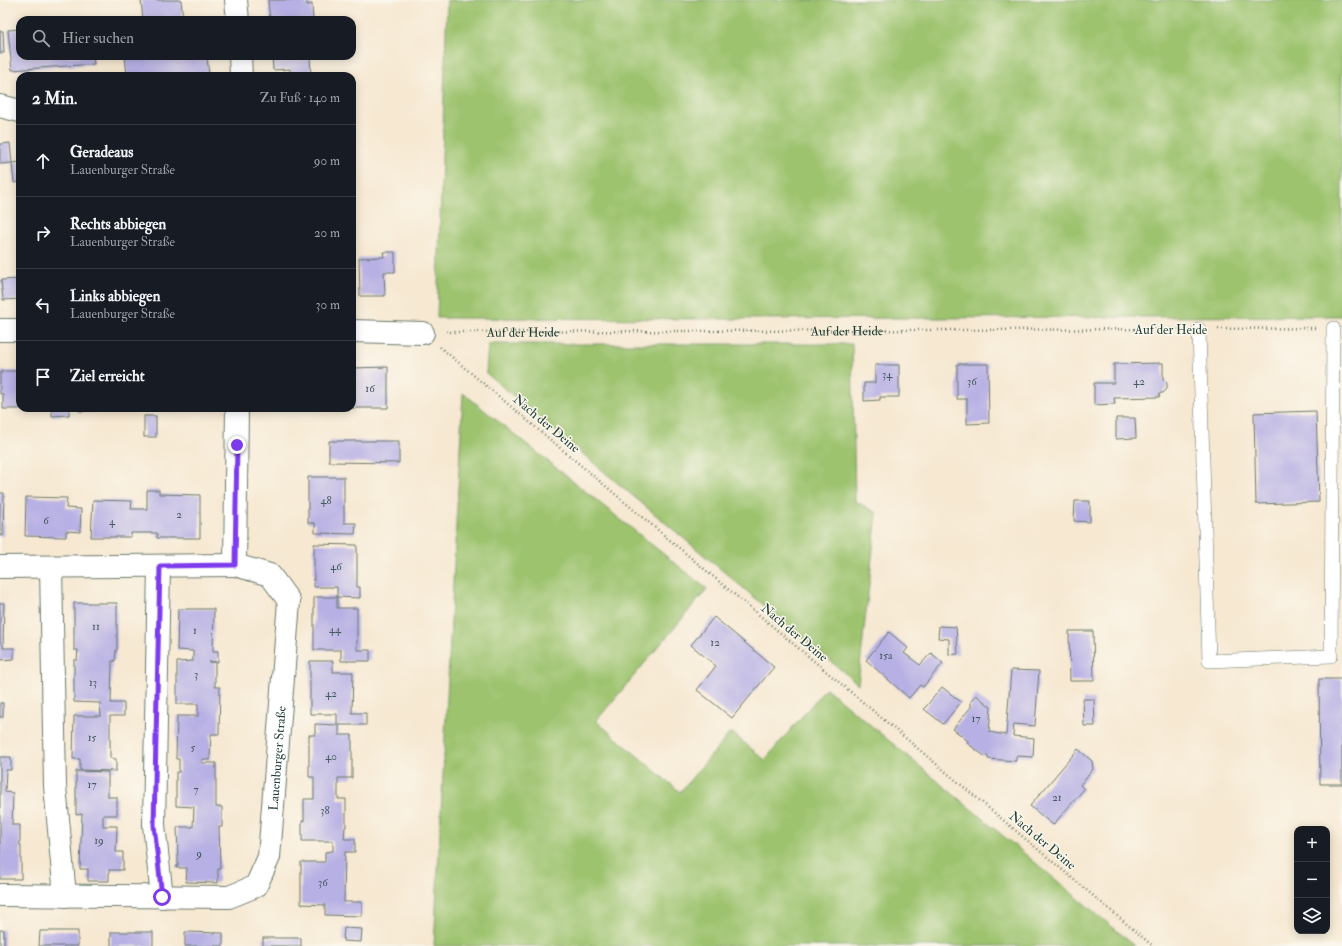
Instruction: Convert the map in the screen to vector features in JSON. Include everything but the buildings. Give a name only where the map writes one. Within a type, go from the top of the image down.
[{"type":"street","points":[[236,0],[238,16]]},
{"type":"street","points":[[240,60],[241,72]]},
{"type":"street","points":[[0,106],[16,110]]},
{"type":"street","points":[[0,330],[16,330]]},
{"type":"street","points":[[356,331],[423,332]]},
{"type":"street","points":[[235,565],[237,412]]},
{"type":"street","name":"Lauenburger Straße","points":[[0,567],[235,565],[270,575],[289,601],[269,857],[256,886],[229,897],[0,895]]},
{"type":"street","points":[[160,566],[154,825],[162,897]]},
{"type":"street","points":[[51,567],[55,786],[65,896]]},
{"type":"lane","points":[[1199,329],[1209,661],[1331,656],[1334,328]]},
{"type":"path","name":"Auf der Heide","points":[[423,332],[1334,328]]},
{"type":"path","name":"Nach der Deine","points":[[423,332],[1153,946]]},
{"type":"green space","points":[[447,0],[1342,0],[1342,316],[728,319],[437,318]]},
{"type":"green space","points":[[488,344],[852,344],[855,501],[877,513],[858,684],[486,373]]},
{"type":"green space","points":[[463,393],[707,589],[596,721],[680,792],[731,732],[765,760],[826,688],[1135,946],[434,946]]},
{"type":"route","points":[[162,897],[154,825],[160,566],[235,565],[237,445]]}]
